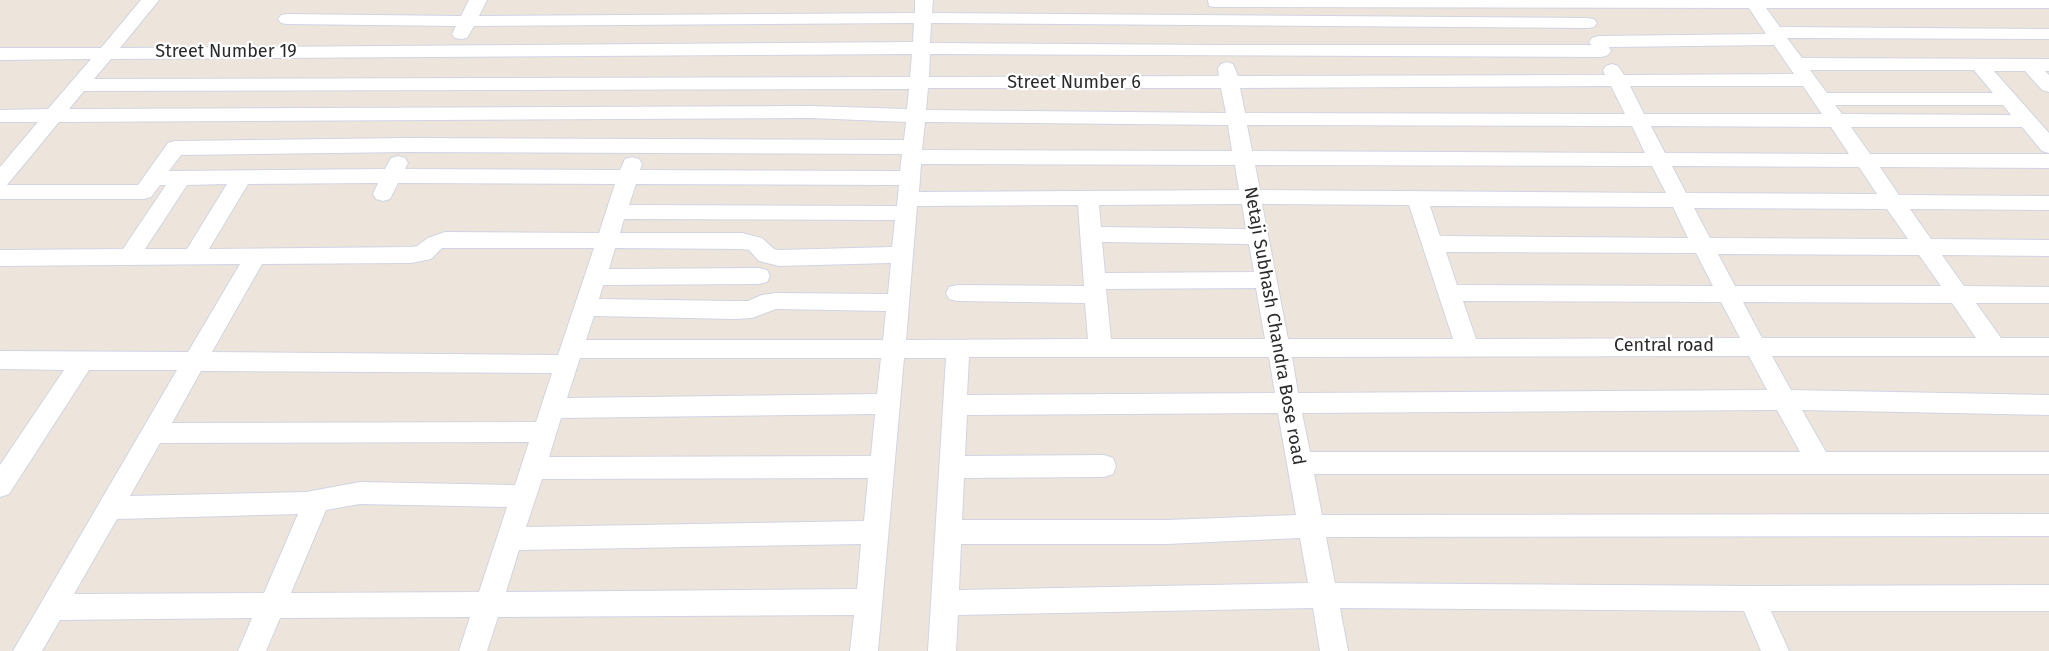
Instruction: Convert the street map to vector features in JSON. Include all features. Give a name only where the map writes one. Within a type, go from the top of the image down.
[{"type":"street","points":[[0,180],[150,0]]},
{"type":"street","points":[[383,194],[478,0]]},
{"type":"street","points":[[1753,1],[1995,347]]},
{"type":"street","points":[[287,19],[467,21],[681,10],[1216,8],[1532,2],[2049,3]]},
{"type":"street","points":[[2024,2],[2049,28]]},
{"type":"street","points":[[1578,3],[1755,346],[1818,462]]},
{"type":"street","points":[[1216,8],[1588,23]]},
{"type":"street","name":"Netaji Subhash Chandra Bose road","points":[[1216,8],[1334,651]]},
{"type":"street","points":[[864,651],[919,83],[923,9]]},
{"type":"street","points":[[473,651],[587,307],[681,10]]},
{"type":"street","name":"Street Number 19","points":[[0,54],[107,51],[453,52],[920,48],[1224,51],[1600,46],[1777,35],[2049,34]]},
{"type":"street","points":[[1978,64],[2049,146]]},
{"type":"street","name":"Street Number 6","points":[[79,86],[1618,81],[1978,64],[2040,65]]},
{"type":"street","points":[[2040,65],[2049,86]]},
{"type":"street","points":[[1821,99],[2008,99]]},
{"type":"street","points":[[0,116],[811,112],[915,116],[1639,122],[2027,121]]},
{"type":"street","points":[[0,192],[144,192],[175,148],[407,144],[638,147],[910,161]]},
{"type":"street","points":[[153,178],[629,176],[910,161],[1244,158],[2049,160]]},
{"type":"street","points":[[128,258],[182,177]]},
{"type":"street","points":[[193,257],[242,177]]},
{"type":"street","points":[[617,212],[907,206],[1088,198],[1251,196],[2049,203]]},
{"type":"street","points":[[1088,198],[1100,348]]},
{"type":"street","points":[[1417,198],[1467,346]]},
{"type":"street","points":[[1090,234],[1258,237]]},
{"type":"street","points":[[0,258],[411,255],[423,253],[435,243],[445,240],[742,241],[755,243],[767,255],[779,258],[902,255]]},
{"type":"street","points":[[1432,244],[2049,248]]},
{"type":"street","points":[[27,651],[255,257]]},
{"type":"street","points":[[596,278],[759,276]]},
{"type":"street","points":[[957,293],[1267,280]]},
{"type":"street","points":[[1448,293],[2049,295]]},
{"type":"street","points":[[587,307],[735,310],[752,309],[762,303],[776,301],[897,303]]},
{"type":"street","name":"Central road","points":[[0,360],[84,359],[194,362],[1100,348],[2049,347]]},
{"type":"street","points":[[942,651],[958,350]]},
{"type":"street","points":[[0,486],[84,359]]},
{"type":"street","points":[[955,405],[1784,400],[2046,410]]},
{"type":"street","points":[[554,408],[888,404]]},
{"type":"street","points":[[153,433],[546,432]]},
{"type":"street","points":[[1299,463],[2049,463]]},
{"type":"street","points":[[951,467],[1104,466]]},
{"type":"street","points":[[534,468],[882,467]]},
{"type":"street","points":[[110,508],[317,501],[360,493],[524,496]]},
{"type":"street","points":[[252,651],[274,605],[317,501]]},
{"type":"street","points":[[947,532],[1167,532],[1311,526],[2049,525]]},
{"type":"street","points":[[510,539],[876,532]]},
{"type":"street","points":[[945,603],[1323,595],[1752,599],[2049,598]]},
{"type":"street","points":[[1752,599],[1775,651]]},
{"type":"street","points":[[52,607],[869,602]]}]
